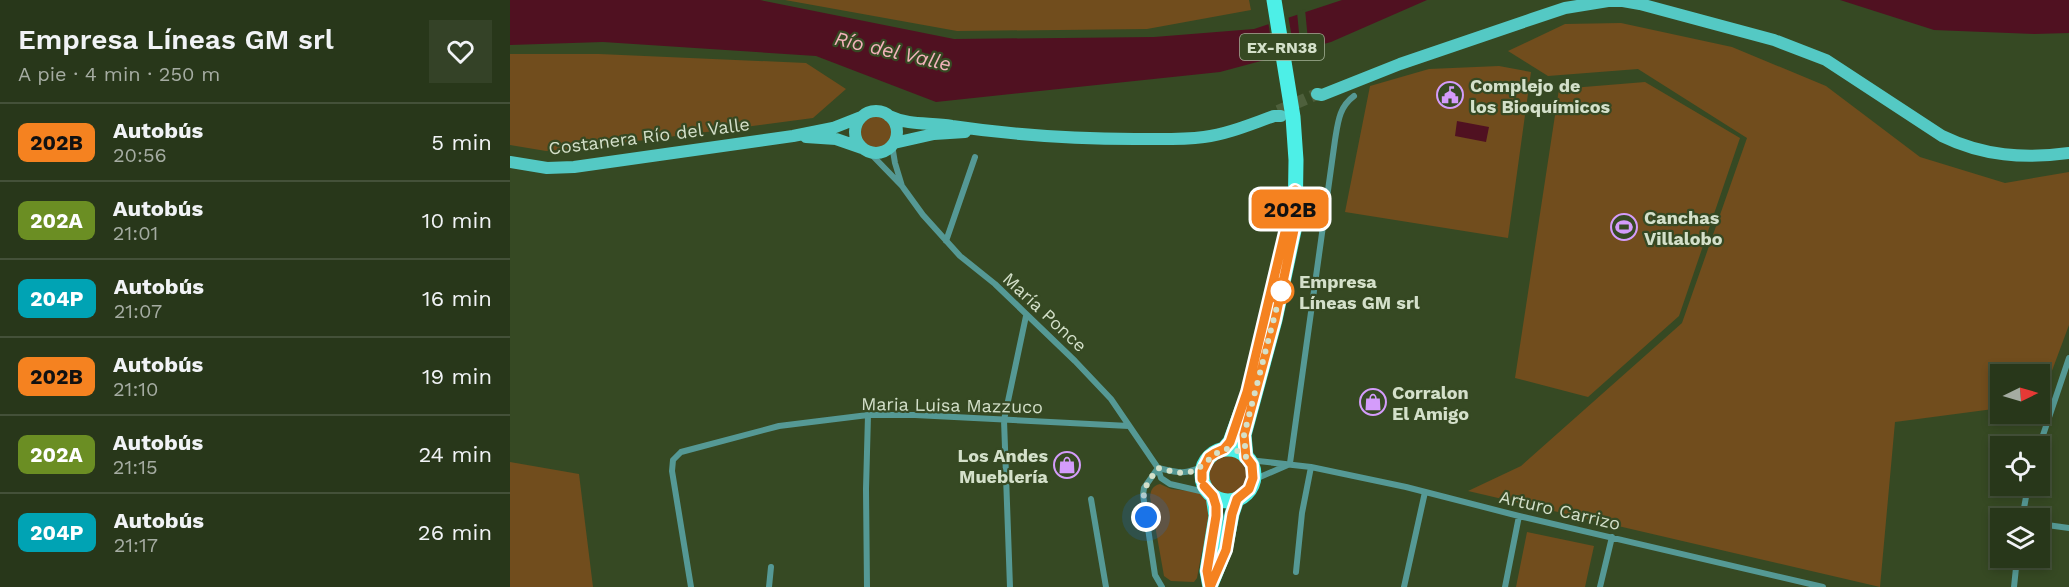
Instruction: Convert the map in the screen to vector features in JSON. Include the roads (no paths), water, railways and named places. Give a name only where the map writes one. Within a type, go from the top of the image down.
[{"type":"main road","name":"EX-RN38","points":[[1253,480],[1244,435],[1275,320],[1295,225],[1296,152],[1290,95],[1274,0]]},
{"type":"main road","points":[[1320,96],[1400,64],[1532,19],[1594,2],[1623,1],[1774,40],[1810,53],[1842,70],[1942,136],[1957,143],[2008,155],[2031,157],[2069,153]]},
{"type":"main road","points":[[990,131],[934,134],[893,144],[883,152],[866,150],[855,138],[856,125],[861,117],[876,111],[914,124],[951,125],[1081,139],[1182,139],[1221,134],[1278,114]]},
{"type":"main road","points":[[889,116],[897,129],[893,144]]},
{"type":"main road","name":"Costanera Río del Valle","points":[[510,162],[547,168],[574,167],[792,136],[833,128],[861,117]]},
{"type":"main road","name":"Costanera Río del Valle","points":[[792,136],[836,139],[866,150]]},
{"type":"main road","name":"EX-RN38","points":[[1204,466],[1209,457],[1224,449],[1230,442],[1247,392],[1295,190]]},
{"type":"main road","points":[[1224,449],[1239,451],[1247,458]]},
{"type":"main road","points":[[1204,466],[1202,479],[1211,494],[1216,516],[1207,571],[1210,587]]},
{"type":"main road","points":[[1210,587],[1226,550],[1237,499],[1249,489],[1253,480]]},
{"type":"main road","points":[[1211,494],[1222,500],[1237,499]]},
{"type":"street","points":[[1253,480],[1290,464],[1335,140],[1340,112],[1345,102],[1354,96]]},
{"type":"street","name":"María Ponce","points":[[893,144],[894,163],[902,186]]},
{"type":"street","name":"María Ponce","points":[[866,150],[902,186],[946,241],[1075,361],[1106,393],[1158,468],[1161,478],[1170,484],[1211,494]]},
{"type":"street","points":[[946,241],[975,157]]},
{"type":"street","points":[[1010,587],[1004,420],[1026,316]]},
{"type":"street","points":[[2043,436],[2069,358]]},
{"type":"street","points":[[867,587],[868,415]]},
{"type":"street","name":"Maria Luisa Mazzuco","points":[[691,587],[672,471],[673,460],[681,452],[778,426],[868,415],[1129,426]]},
{"type":"street","name":"Arturo Carrizo","points":[[1247,458],[1261,462],[1311,467],[1425,492],[1822,587]]},
{"type":"street","points":[[1162,587],[1155,574],[1143,495],[1144,488],[1158,468],[1178,473],[1190,472],[1204,466]]},
{"type":"street","points":[[1296,572],[1302,513],[1311,467]]},
{"type":"street","points":[[1404,587],[1425,492]]},
{"type":"street","points":[[1091,499],[1106,587]]},
{"type":"street","points":[[1505,587],[1519,516]]},
{"type":"street","points":[[2050,525],[2069,528]]},
{"type":"street","points":[[1600,587],[1612,537]]},
{"type":"street","points":[[770,587],[771,567]]},
{"type":"street","points":[[2014,587],[2016,568]]},
{"type":"water","name":"Río del Valle","points":[[510,0],[760,0],[954,39],[1154,37],[1254,29],[1342,0],[1427,0],[1331,42],[1220,72],[936,102],[816,56],[603,42],[510,45]]},
{"type":"water","points":[[1840,0],[2069,0],[2069,33],[1934,30]]},
{"type":"water","points":[[1457,121],[1489,127],[1486,142],[1455,136]]},
{"type":"tunnel","points":[[1278,111],[1317,94]]},
{"type":"place","name":"Complejo de los Bioquímicos","points":[[1450,95]]},
{"type":"place","name":"Canchas Villalobo","points":[[1624,227]]},
{"type":"place","name":"Empresa Líneas GM srl","points":[[1281,291]]},
{"type":"place","name":"Corralon El Amigo","points":[[1373,402]]},
{"type":"place","name":"Los Andes Mueblería","points":[[1067,465]]}]
